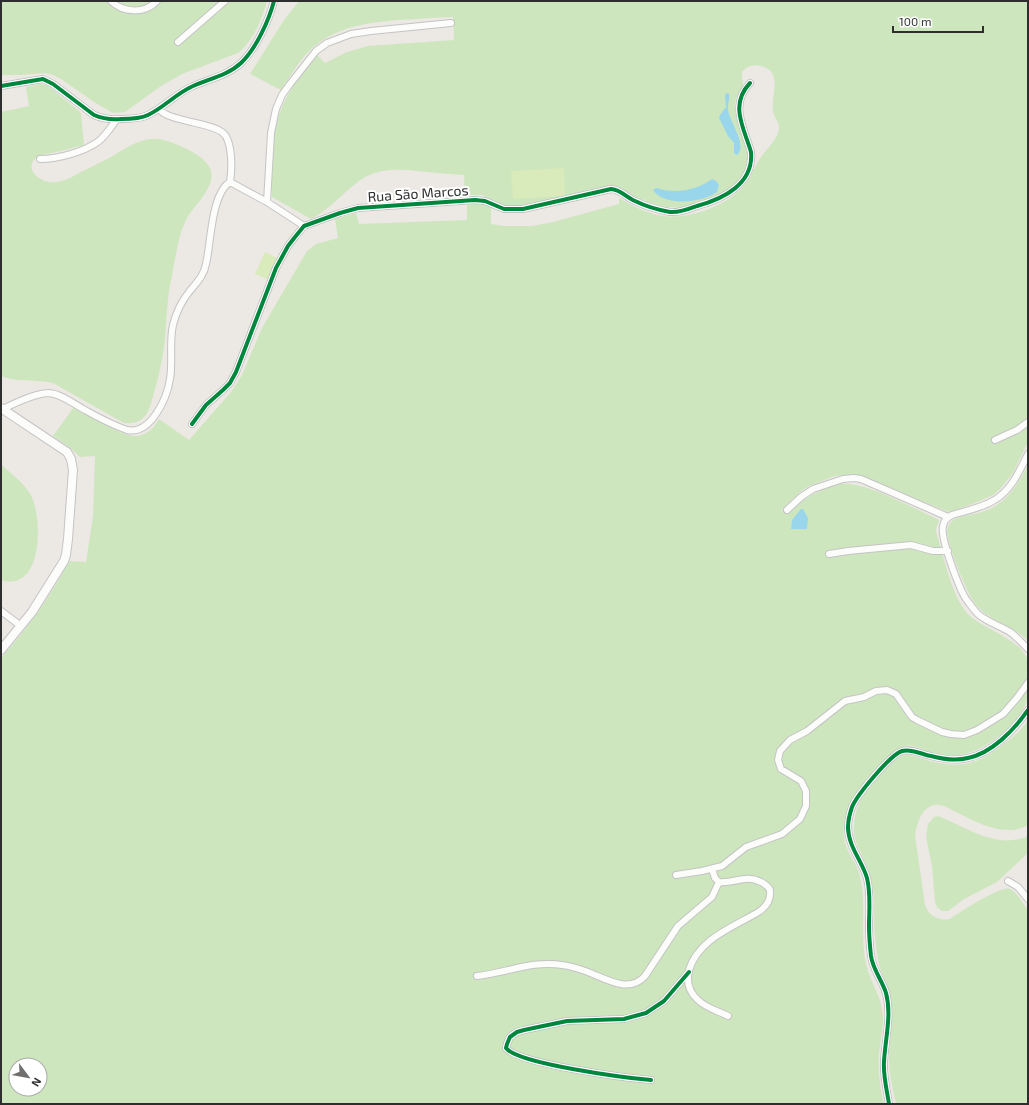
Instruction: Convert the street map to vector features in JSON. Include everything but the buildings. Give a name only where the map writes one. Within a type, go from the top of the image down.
[{"type":"street","points":[[111,1],[124,9],[139,10],[148,8],[157,1]]},
{"type":"street","points":[[178,42],[225,1]]},
{"type":"street","points":[[100,118],[108,120],[147,116],[192,87],[226,73],[241,63],[256,43],[274,1]]},
{"type":"street","points":[[267,202],[271,133],[276,109],[290,84],[316,52],[327,43],[350,34],[451,23]]},
{"type":"street","points":[[1,86],[41,79],[46,80],[57,86],[90,112],[105,121],[108,126],[101,139]]},
{"type":"street","name":"Rua São Marcos","points":[[304,226],[358,208],[475,200],[485,201],[504,209],[523,209],[611,189],[616,190],[639,203],[671,212],[681,211],[702,205],[720,198],[734,189],[742,181],[749,168],[751,152],[740,118],[739,106],[742,93],[750,83]]},
{"type":"street","points":[[2,408],[35,396],[51,393],[86,411],[128,430],[134,431],[141,429],[152,420],[157,413],[169,383],[174,323],[180,306],[201,278],[205,269],[219,196],[223,188],[230,182],[231,155],[228,141],[224,134],[212,128],[166,115],[159,109]]},
{"type":"street","points":[[40,159],[50,159],[86,148],[101,139],[117,119]]},
{"type":"street","points":[[192,424],[206,405],[230,383],[236,372],[276,268],[288,246],[304,226],[267,202],[230,182]]},
{"type":"street","points":[[1,650],[21,626],[44,594],[66,558],[73,470],[71,459],[67,452],[2,408]]},
{"type":"street","points":[[995,440],[1017,430],[1028,422]]},
{"type":"street","points":[[1028,454],[1014,482],[1004,493],[991,502],[952,514],[943,523],[942,528],[948,551],[960,585],[973,608],[983,617],[1011,633],[1028,649]]},
{"type":"street","points":[[787,510],[804,494],[813,489],[843,479],[854,478],[892,492],[948,517]]},
{"type":"street","points":[[829,554],[911,545],[933,551],[948,551]]},
{"type":"street","points":[[1,611],[21,626]]},
{"type":"street","points":[[676,875],[712,869],[726,864],[746,847],[782,834],[800,819],[806,806],[806,791],[801,781],[781,769],[779,764],[779,755],[786,743],[806,731],[845,702],[864,697],[876,691],[887,690],[896,694],[912,717],[917,720],[942,732],[964,735],[977,730],[1003,714],[1028,683]]},
{"type":"street","points":[[889,1104],[883,1064],[888,1022],[886,993],[875,970],[872,958],[869,927],[869,890],[867,878],[849,839],[848,828],[852,808],[858,797],[894,755],[903,750],[907,750],[949,759],[967,759],[980,754],[994,745],[1020,722],[1028,710]]},
{"type":"street","points":[[712,869],[715,878],[719,882]]},
{"type":"street","points":[[719,882],[754,879],[770,890],[770,898],[765,907],[760,912],[715,936],[703,946],[694,959],[689,972],[688,986],[697,1000],[728,1016]]},
{"type":"street","points":[[1008,880],[1018,887],[1028,899]]},
{"type":"street","points":[[477,976],[525,966],[561,964],[579,969],[613,983],[626,985],[635,983],[644,976],[678,926],[712,897],[719,882]]},
{"type":"street","points":[[651,1080],[547,1064],[511,1053],[506,1048],[510,1037],[517,1032],[558,1022],[588,1019],[624,1019],[646,1013],[664,1001],[689,972]]},
{"type":"green space","points":[[1,1],[267,1],[260,22],[248,43],[238,53],[182,74],[161,86],[125,112],[113,113],[53,75],[45,73],[1,75]]},
{"type":"green space","points":[[299,1],[1028,1],[1028,442],[1013,473],[993,495],[949,512],[854,474],[835,476],[809,486],[800,492],[781,510],[788,514],[804,500],[819,491],[841,484],[851,484],[876,491],[905,503],[939,520],[936,531],[940,546],[951,582],[964,609],[976,620],[1002,635],[1018,647],[1024,653],[1028,661],[1029,688],[1026,704],[1021,713],[1006,730],[988,744],[962,755],[936,754],[911,746],[905,746],[899,749],[882,762],[865,782],[852,800],[846,815],[844,824],[845,843],[860,876],[862,891],[864,954],[870,977],[879,997],[882,1011],[883,1023],[879,1068],[880,1086],[884,1104],[1,1104],[1,658],[38,612],[69,561],[86,562],[93,516],[95,456],[80,457],[68,446],[53,436],[74,407],[115,430],[131,436],[144,434],[153,428],[159,419],[189,440],[231,392],[242,375],[262,328],[307,251],[316,244],[338,238],[335,219],[356,213],[359,224],[467,220],[467,202],[481,203],[491,207],[491,224],[505,226],[532,226],[553,222],[619,204],[619,198],[633,206],[653,214],[679,216],[691,214],[725,202],[742,188],[759,160],[776,138],[779,129],[773,113],[774,78],[768,69],[758,65],[748,67],[742,72],[743,85],[737,95],[735,104],[736,116],[748,152],[746,169],[739,180],[730,189],[705,201],[692,205],[667,207],[647,202],[611,186],[531,205],[504,205],[482,195],[465,195],[464,175],[407,170],[387,170],[378,172],[359,181],[330,206],[311,219],[272,197],[272,157],[278,118],[289,93],[299,77],[317,55],[325,63],[347,52],[368,46],[454,40],[453,17],[403,20],[360,25],[334,34],[321,41],[310,50],[281,90],[250,74],[284,20]]},
{"type":"green space","points":[[40,84],[47,85],[79,111],[81,114],[84,145],[38,156],[33,161],[32,170],[35,175],[44,181],[56,182],[72,177],[136,143],[151,139],[168,141],[190,151],[205,161],[211,172],[209,186],[187,218],[181,232],[169,291],[165,339],[159,373],[149,410],[142,419],[136,422],[124,423],[53,383],[21,380],[1,376],[1,112],[29,106],[26,87]]},
{"type":"green space","points":[[564,168],[565,196],[513,199],[511,171]]},
{"type":"green space","points":[[265,252],[279,259],[269,280],[255,274]]},
{"type":"green space","points":[[1,464],[31,495],[35,506],[37,520],[38,536],[32,565],[25,576],[15,581],[1,580]]},
{"type":"green space","points":[[1028,464],[1028,641],[1016,631],[982,611],[976,605],[958,570],[948,539],[947,529],[955,519],[987,510],[1002,501],[1009,495],[1019,481]]},
{"type":"green space","points":[[1028,720],[1028,825],[1018,829],[1009,830],[989,827],[946,807],[934,805],[926,809],[920,817],[915,835],[925,905],[934,917],[950,919],[989,895],[1005,889],[1010,889],[1015,893],[1028,910],[1028,1104],[896,1104],[889,1065],[892,1005],[877,955],[872,884],[868,869],[858,848],[855,837],[855,814],[862,798],[892,762],[900,756],[907,754],[945,764],[967,764],[989,755],[1016,734]]},
{"type":"green space","points":[[938,816],[993,839],[1016,840],[1028,836],[1028,853],[997,882],[964,899],[948,911],[942,911],[937,907],[935,902],[932,866],[926,837],[928,824],[934,817]]},
{"type":"water","points":[[727,93],[729,94],[729,115],[740,140],[741,146],[737,155],[734,153],[734,143],[728,136],[719,118],[726,107],[725,95]]},
{"type":"water","points":[[712,179],[719,185],[717,192],[702,199],[693,201],[684,202],[666,199],[658,195],[653,190],[656,188],[670,191],[692,189]]},
{"type":"water","points":[[801,509],[803,509],[808,518],[807,529],[791,529],[792,520]]},
{"type":"cycle path","points":[[1,86],[43,79],[53,84],[94,115],[107,119],[145,116],[159,109],[185,90],[224,74],[241,63],[257,42],[269,17],[274,1]]},
{"type":"cycle path","points":[[192,424],[206,405],[230,383],[236,372],[276,268],[288,246],[304,226],[358,208],[475,200],[485,201],[504,209],[523,209],[611,189],[617,190],[639,203],[670,212],[680,211],[707,203],[735,188],[742,181],[751,163],[751,152],[742,125],[739,108],[740,100],[750,83]]},
{"type":"cycle path","points":[[889,1104],[884,1067],[888,1001],[871,956],[867,878],[850,841],[848,827],[852,807],[874,776],[890,760],[902,751],[913,751],[949,759],[968,758],[986,751],[1002,740],[1028,710]]},
{"type":"cycle path","points":[[651,1080],[551,1065],[515,1054],[506,1048],[510,1037],[517,1032],[524,1030],[567,1021],[624,1019],[646,1013],[664,1001],[689,972]]}]
